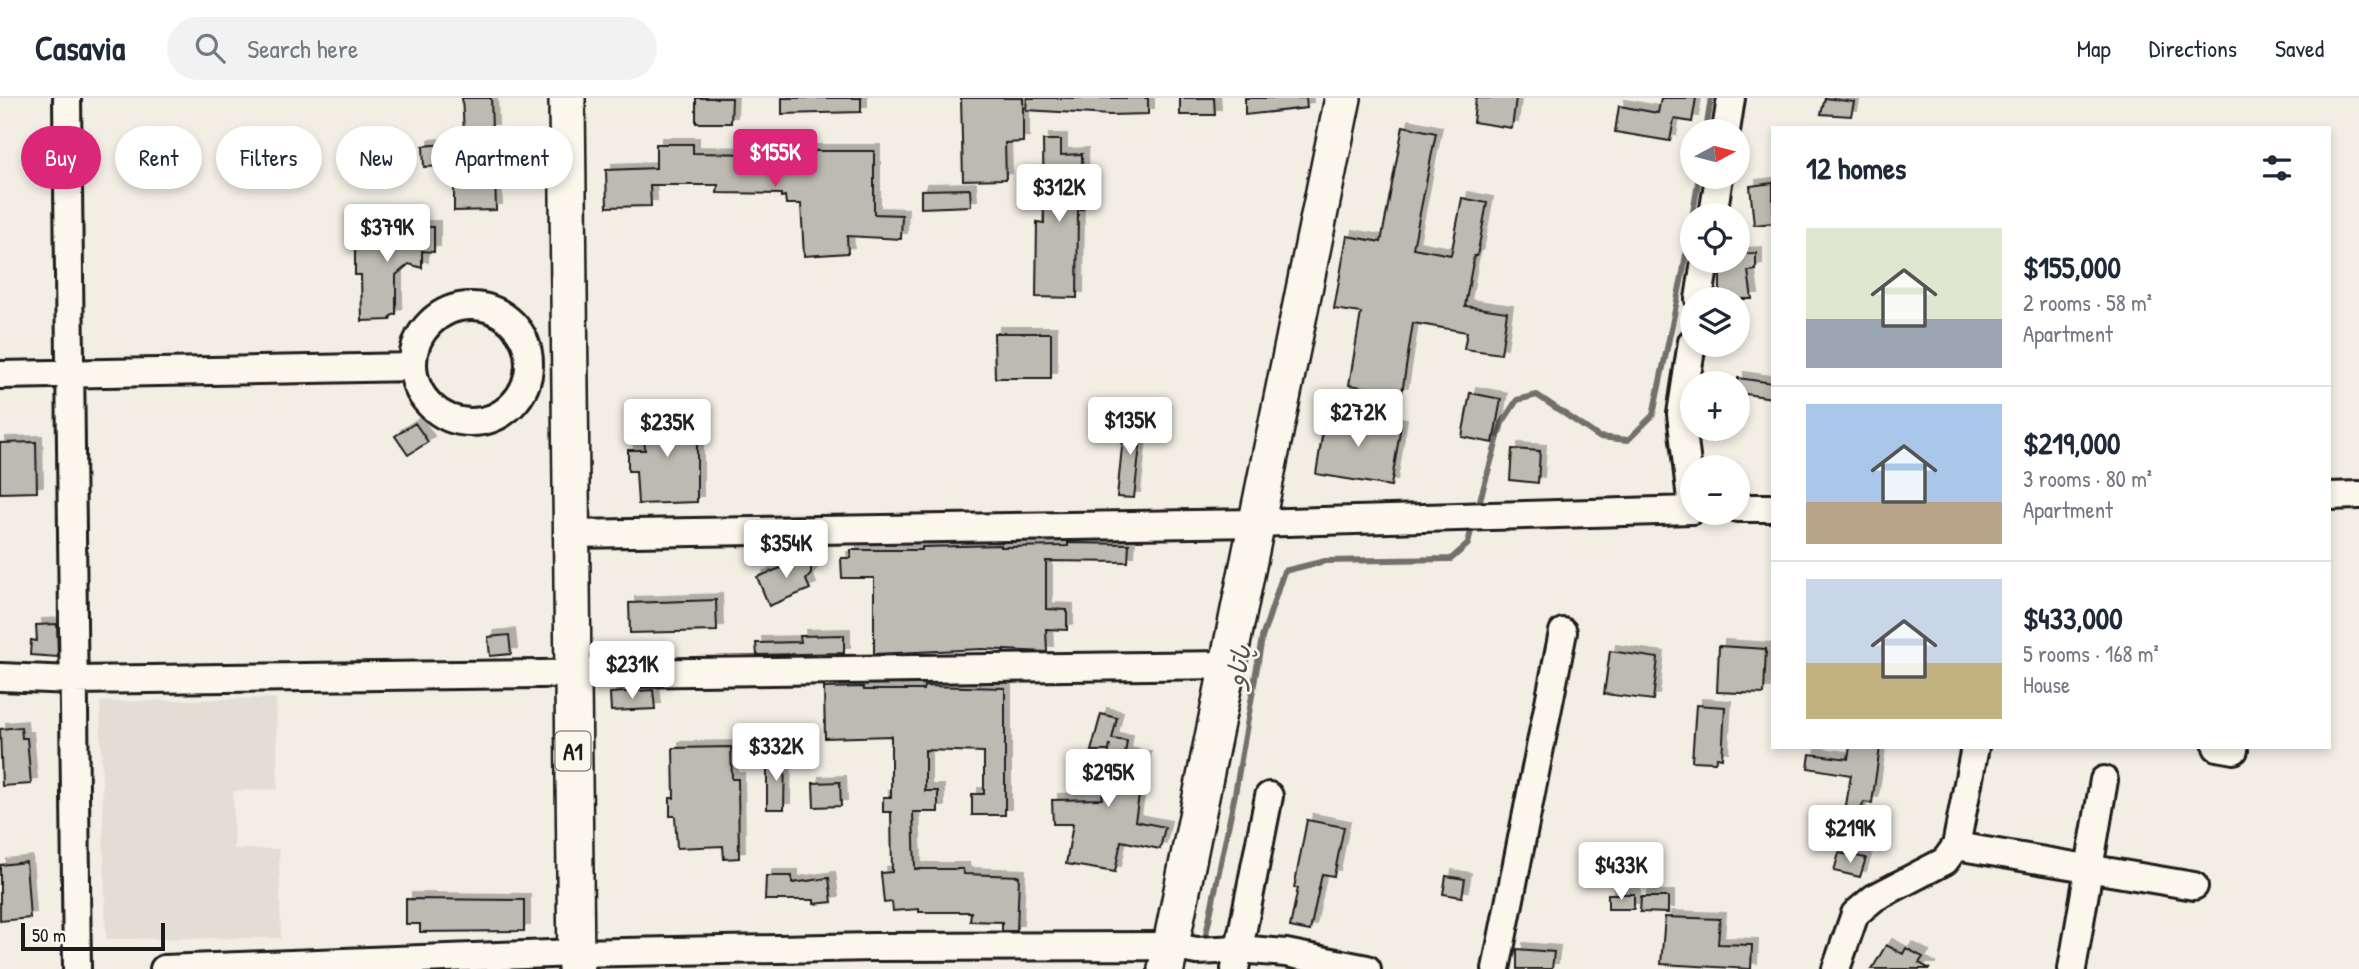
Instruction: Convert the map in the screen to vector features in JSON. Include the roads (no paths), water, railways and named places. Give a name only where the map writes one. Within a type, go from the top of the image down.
[{"type":"main road","points":[[567,98],[570,534]]},
{"type":"main road","points":[[1205,956],[1228,665],[1343,98]]},
{"type":"main road","name":"A1","points":[[570,534],[576,961]]},
{"type":"street","points":[[67,98],[77,969]]},
{"type":"street","points":[[1728,119],[1731,98]]},
{"type":"street","points":[[468,305],[486,307],[503,315],[516,327],[526,343],[530,361],[527,381],[518,399],[503,413],[485,421],[465,422],[445,416],[429,404],[418,387],[413,367],[415,349],[422,332],[435,318],[450,309],[468,305]]},
{"type":"street","points":[[1686,455],[1681,414],[1690,357]]},
{"type":"street","points":[[530,361],[569,360]]},
{"type":"street","points":[[0,374],[413,367]]},
{"type":"street","points":[[2331,496],[2359,495]]},
{"type":"street","points":[[1750,508],[1771,508]]},
{"type":"street","points":[[570,534],[1256,523],[1680,509]]},
{"type":"street","points":[[1496,969],[1563,632]]},
{"type":"street","points":[[0,677],[73,680],[1228,665]]},
{"type":"street","points":[[1836,969],[1855,914],[1874,898],[1945,861],[1956,846],[1975,749]]},
{"type":"street","points":[[2072,969],[2104,780]]},
{"type":"street","points":[[1205,956],[1269,796]]},
{"type":"street","points":[[1956,846],[2194,886]]},
{"type":"street","points":[[164,969],[576,961],[873,947],[1205,956],[1286,953],[1367,969]]},
{"type":"waterway","name":"پاتاو","points":[[1708,119],[1711,98]]},
{"type":"waterway","name":"پاتاو","points":[[1480,500],[1502,423],[1517,400],[1537,395],[1599,437],[1628,440],[1653,415],[1683,272],[1697,189]]},
{"type":"waterway","name":"پاتاو","points":[[1204,944],[1235,794],[1262,638],[1284,571],[1325,561],[1451,559],[1468,544],[1471,531]]}]
